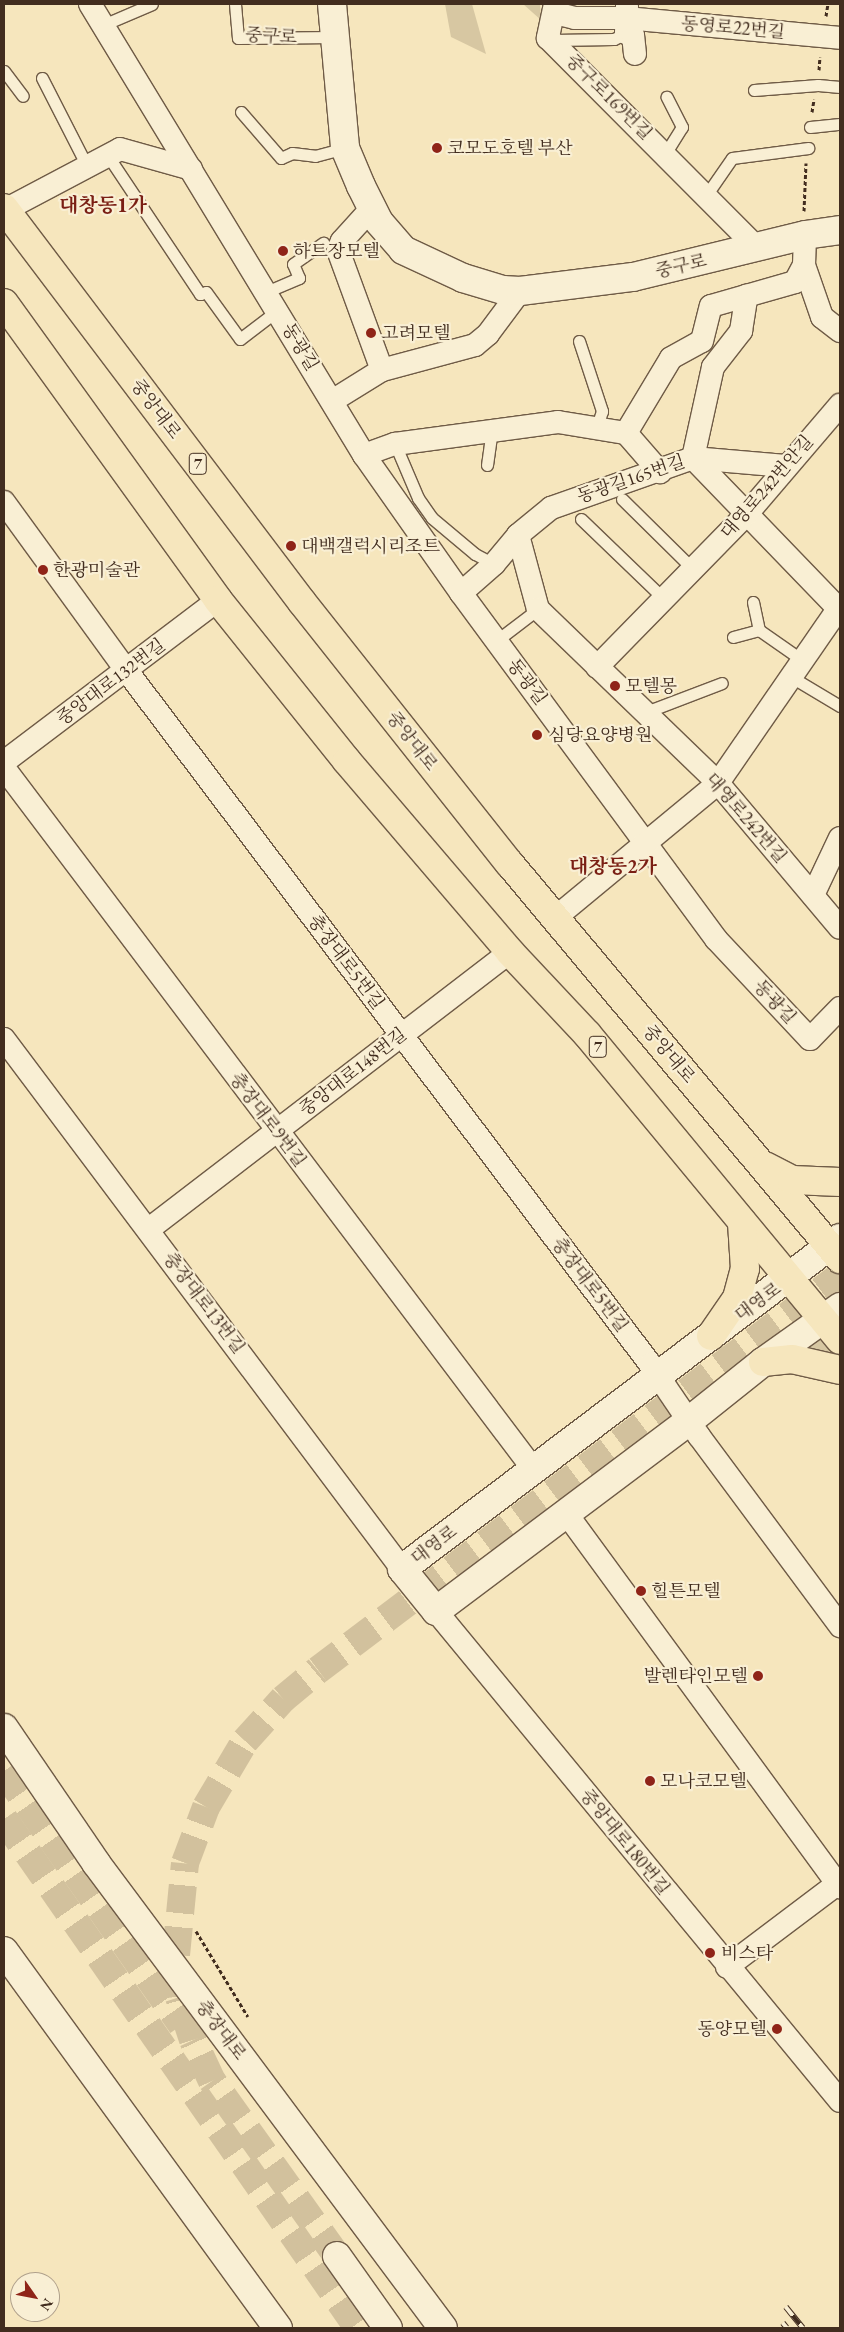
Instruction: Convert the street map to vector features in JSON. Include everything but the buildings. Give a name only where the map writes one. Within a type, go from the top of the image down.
[{"type":"main road","name":"중구로","points":[[332,4],[345,148],[372,208],[379,222],[403,250],[462,278],[503,290],[520,291],[634,277],[805,235],[840,230]]},
{"type":"main road","name":"중앙대로","points":[[4,209],[302,602],[555,918],[761,1164],[837,1247]]},
{"type":"main road","name":"7","points":[[4,303],[218,600],[347,762],[510,952],[587,1034],[790,1278],[835,1322]]},
{"type":"main road","points":[[761,1164],[792,1180],[840,1182]]},
{"type":"main road","points":[[711,1336],[737,1298],[743,1276],[746,1247],[742,1222]]},
{"type":"main road","name":"대영로","points":[[436,1611],[402,1569],[711,1336],[790,1278],[837,1247]]},
{"type":"main road","points":[[436,1611],[689,1422],[763,1362],[835,1322]]},
{"type":"main road","points":[[763,1362],[792,1359],[840,1370]]},
{"type":"main road","name":"충장대로","points":[[4,1728],[96,1863],[443,2328]]},
{"type":"main road","points":[[4,1951],[278,2328]]},
{"type":"main road","points":[[337,2256],[388,2328]]},
{"type":"street","name":"동광길","points":[[90,4],[364,455],[461,593],[716,939],[810,1039],[840,1008]]},
{"type":"street","name":"동영로22번길","points":[[555,9],[576,18],[626,18],[840,38]]},
{"type":"street","name":"중구로169번길","points":[[555,9],[548,38],[553,40],[757,248]]},
{"type":"street","points":[[626,18],[634,35],[635,54]]},
{"type":"street","points":[[4,209],[120,149],[191,169]]},
{"type":"street","points":[[372,208],[342,241],[338,250],[382,370]]},
{"type":"street","points":[[805,235],[804,265],[822,318],[840,331]]},
{"type":"street","points":[[626,433],[671,358],[702,341],[711,306],[795,282],[804,265]]},
{"type":"street","points":[[332,401],[382,370],[474,345],[488,334],[520,291]]},
{"type":"street","name":"동광길165번길","points":[[461,593],[494,564],[518,535],[551,508],[612,484],[660,472],[693,458],[713,367],[741,331],[747,295]]},
{"type":"street","name":"대영로242번안길","points":[[597,667],[746,515],[840,405]]},
{"type":"street","points":[[364,455],[395,444],[558,422],[626,433],[660,472]]},
{"type":"street","points":[[555,918],[718,783],[840,608],[746,515],[693,458]]},
{"type":"street","points":[[693,458],[786,466]]},
{"type":"street","name":"충장대로5번길","points":[[4,502],[127,671],[659,1376],[689,1422]]},
{"type":"street","points":[[518,535],[538,609]]},
{"type":"street","name":"중앙대로132번길","points":[[4,762],[127,671],[218,600]]},
{"type":"street","name":"대영로242번길","points":[[538,609],[718,783],[840,928]]},
{"type":"street","name":"충장대로9번길","points":[[4,768],[276,1132],[534,1470]]},
{"type":"street","points":[[813,895],[840,838]]},
{"type":"street","name":"중앙대로148번길","points":[[148,1229],[510,952]]},
{"type":"street","name":"충장대로13번길","points":[[4,1039],[402,1569]]},
{"type":"street","points":[[689,1422],[840,1626]]},
{"type":"street","points":[[566,1513],[839,1885],[727,1967]]},
{"type":"street","name":"중앙대로180번길","points":[[436,1611],[727,1967],[840,2101]]},
{"type":"lane","points":[[102,25],[152,4]]},
{"type":"lane","name":"중구로","points":[[235,4],[238,38],[335,37]]},
{"type":"lane","name":"중구로169번길","points":[[553,40],[614,39],[626,18]]},
{"type":"lane","points":[[4,71],[23,96]]},
{"type":"lane","points":[[42,78],[87,166]]},
{"type":"lane","points":[[754,90],[818,85],[840,87]]},
{"type":"lane","name":"중구로169번길","points":[[665,154],[682,127],[667,97]]},
{"type":"lane","points":[[241,112],[281,158],[292,153],[315,156],[345,148]]},
{"type":"lane","points":[[810,127],[840,124]]},
{"type":"lane","points":[[705,197],[732,158],[808,148]]},
{"type":"lane","points":[[108,156],[200,294],[206,292],[240,339],[272,301],[300,278],[293,264],[323,243]]},
{"type":"lane","points":[[579,341],[602,411],[596,429]]},
{"type":"lane","points":[[487,465],[492,430]]},
{"type":"lane","points":[[395,444],[418,498],[432,518],[475,554],[494,564]]},
{"type":"lane","points":[[622,499],[693,569]]},
{"type":"lane","points":[[581,519],[664,598]]},
{"type":"lane","points":[[753,602],[759,630],[798,669],[840,706]]},
{"type":"lane","points":[[496,641],[538,609]]},
{"type":"lane","points":[[733,637],[759,630]]},
{"type":"lane","points":[[646,712],[722,683]]},
{"type":"path","points":[[196,1930],[248,2017]]},
{"type":"shaded area","points":[[445,4],[472,4],[486,54],[451,37]]},
{"type":"shaded area","points":[[523,4],[540,4],[541,20]]},
{"type":"shaded area","points":[[815,1331],[833,1354],[790,1350]]},
{"type":"tunnel","points":[[337,2256],[212,2081],[193,2040],[179,1997],[176,1955],[185,1863],[206,1807],[245,1741],[283,1699],[318,1670],[840,1276]]},
{"type":"tunnel","points":[[4,1771],[182,2025]]},
{"type":"tunnel","points":[[4,1819],[358,2328]]},
{"type":"railway","points":[[786,2307],[803,2328]]},
{"type":"railway","points":[[783,2323],[787,2328]]},
{"type":"place","name":"코모도호텔 부산","points":[[437,148]]},
{"type":"place","name":"하트장모텔","points":[[283,251]]},
{"type":"place","name":"고려모텔","points":[[371,333]]},
{"type":"place","name":"대백갤럭시리조트","points":[[291,546]]},
{"type":"place","name":"한광미술관","points":[[43,570]]},
{"type":"place","name":"모텔몽","points":[[615,686]]},
{"type":"place","name":"심당요양병원","points":[[537,735]]},
{"type":"place","name":"힐튼모텔","points":[[641,1591]]},
{"type":"place","name":"발렌타인모텔","points":[[758,1676]]},
{"type":"place","name":"모나코모텔","points":[[650,1781]]},
{"type":"place","name":"비스타","points":[[710,1953]]},
{"type":"place","name":"동양모텔","points":[[777,2029]]},
{"type":"district","name":"대창동1가","points":[[103,205]]},
{"type":"district","name":"대창동2가","points":[[613,866]]}]
